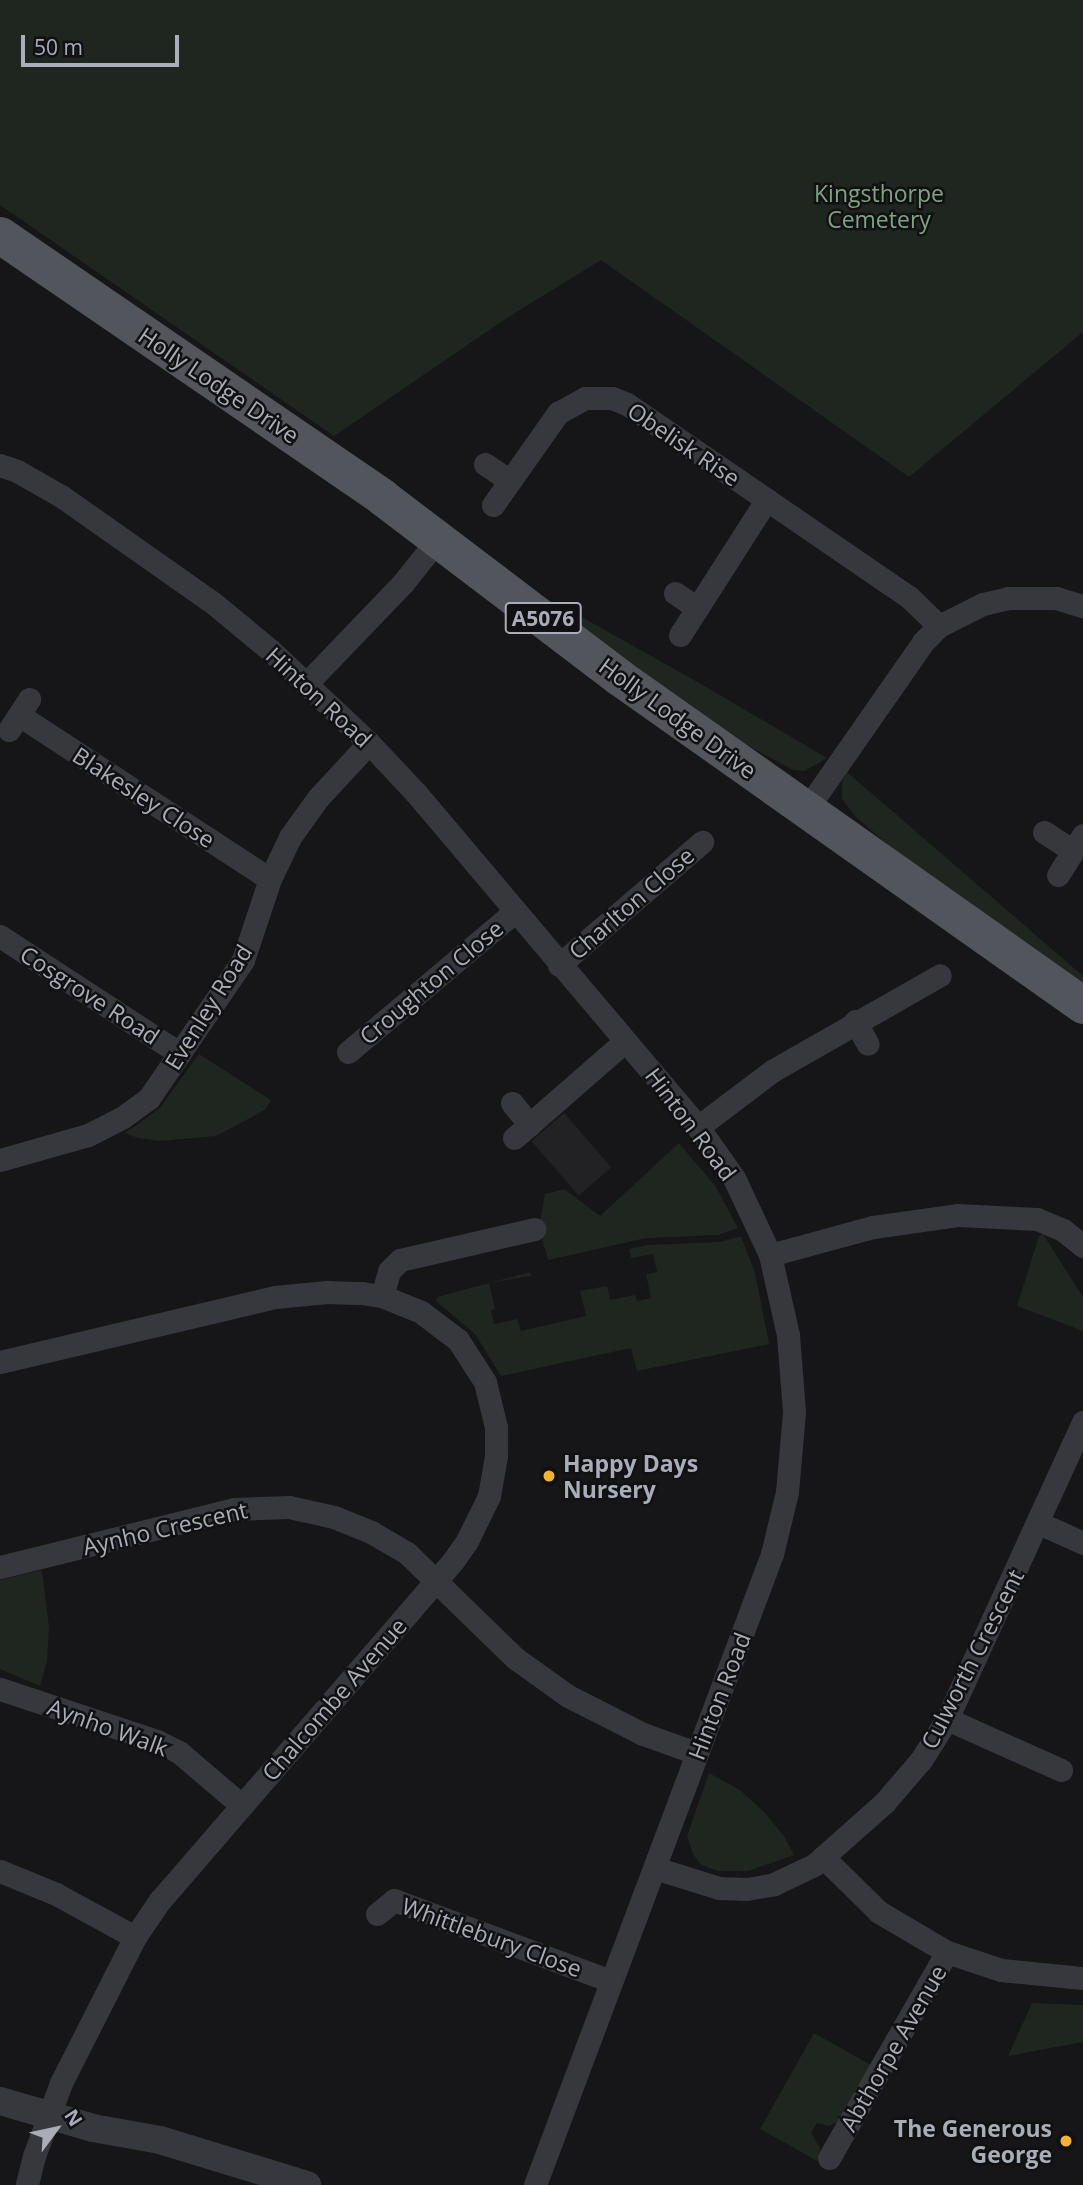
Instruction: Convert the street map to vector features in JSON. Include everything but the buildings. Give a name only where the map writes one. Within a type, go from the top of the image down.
[{"type":"main road","name":"Holly Lodge Drive","points":[[0,235],[361,481],[619,677],[1083,1005]]},
{"type":"street","name":"Obelisk Rise","points":[[493,505],[558,413],[577,401],[598,397],[627,404],[909,597],[939,625]]},
{"type":"street","points":[[485,464],[510,481]]},
{"type":"street","name":"Hinton Road","points":[[0,465],[40,482],[236,622],[307,683],[369,743],[416,793],[698,1127],[734,1178],[770,1255],[788,1335],[793,1372],[794,1412],[787,1492],[772,1554],[535,2185]]},
{"type":"street","points":[[680,635],[767,499]]},
{"type":"street","points":[[307,683],[403,583],[439,539]]},
{"type":"street","points":[[675,593],[697,608]]},
{"type":"street","points":[[806,810],[923,642],[939,625],[983,604],[1008,597],[1056,598],[1083,606]]},
{"type":"street","name":"Blakesley Close","points":[[19,715],[270,879]]},
{"type":"street","name":"Evenley Road","points":[[0,1160],[69,1142],[123,1117],[149,1098],[243,960],[270,879],[303,817],[369,743]]},
{"type":"street","points":[[1044,832],[1078,843],[1058,874]]},
{"type":"street","name":"Charlton Close","points":[[559,965],[702,842]]},
{"type":"street","name":"Croughton Close","points":[[348,1052],[514,912]]},
{"type":"street","name":"Cosgrove Road","points":[[0,936],[180,1054]]},
{"type":"street","points":[[698,1127],[772,1071],[855,1021],[940,975]]},
{"type":"street","points":[[855,1021],[868,1044]]},
{"type":"street","points":[[512,1103],[522,1132],[625,1041]]},
{"type":"street","points":[[770,1255],[873,1227],[968,1215],[1025,1216],[1045,1221],[1076,1238],[1083,1246]]},
{"type":"street","points":[[382,1296],[389,1271],[400,1260],[534,1229]]},
{"type":"street","name":"Chalcombe Avenue","points":[[0,1362],[275,1297],[327,1292],[382,1296],[421,1312],[451,1334],[481,1373],[492,1404],[496,1456],[489,1496],[467,1541],[438,1580],[160,1900],[135,1937],[74,2055],[48,2117],[27,2185]]},
{"type":"street","name":"Culworth Crescent","points":[[655,1868],[704,1885],[747,1889],[791,1878],[824,1857],[894,1793],[921,1760],[947,1718],[1039,1523],[1083,1422]]},
{"type":"street","name":"Aynho Crescent","points":[[0,1567],[224,1511],[271,1507],[310,1511],[354,1524],[392,1543],[438,1580],[489,1635],[542,1679],[598,1713],[643,1734],[696,1753]]},
{"type":"street","points":[[1039,1523],[1083,1544]]},
{"type":"street","name":"Aynho Walk","points":[[0,1689],[157,1741],[179,1752],[241,1805]]},
{"type":"street","points":[[947,1718],[1061,1770]]},
{"type":"street","points":[[824,1857],[879,1912],[947,1952],[1001,1970],[1083,1978]]},
{"type":"street","points":[[0,1871],[56,1894],[135,1937]]},
{"type":"street","name":"Whittlebury Close","points":[[377,1914],[394,1900],[611,1981]]},
{"type":"street","name":"Abthorpe Avenue","points":[[830,2145],[947,1952]]},
{"type":"street","points":[[0,2101],[48,2117],[160,2140],[307,2185]]},
{"type":"shaded area","points":[[564,1113],[611,1167],[579,1196],[532,1141]]},
{"type":"green space","name":"Kingsthorpe Cemetery","points":[[0,0],[1083,0],[1083,332],[909,477],[601,260],[510,316],[334,436],[0,205]]},
{"type":"green space","points":[[571,611],[827,758],[805,771],[793,770],[698,718],[595,639]]},
{"type":"green space","points":[[847,772],[1083,976],[1083,989],[925,877],[855,816],[842,799],[842,782]]},
{"type":"green space","points":[[199,1054],[271,1100],[265,1110],[216,1136],[159,1141],[125,1133],[159,1109]]},
{"type":"green space","points":[[679,1143],[716,1187],[738,1228],[718,1235],[646,1238],[548,1260],[539,1228],[545,1194],[564,1189],[600,1216]]},
{"type":"green space","points":[[1043,1234],[1083,1297],[1083,1331],[1017,1306],[1039,1236]]},
{"type":"green space","points":[[741,1236],[755,1273],[769,1344],[637,1371],[631,1348],[501,1376],[475,1334],[436,1301],[437,1297],[489,1283],[495,1309],[491,1310],[494,1324],[517,1319],[521,1331],[586,1316],[580,1291],[607,1286],[610,1300],[635,1295],[637,1301],[651,1298],[646,1274],[657,1272],[653,1254],[631,1258],[629,1249],[647,1245],[721,1242]]},
{"type":"green space","points":[[530,1272],[531,1276],[489,1283]]},
{"type":"green space","points":[[42,1570],[49,1627],[47,1661],[40,1686],[0,1669],[0,1580]]},
{"type":"green space","points":[[709,1773],[740,1790],[765,1813],[784,1836],[794,1855],[748,1871],[718,1871],[701,1865],[693,1854],[687,1836]]},
{"type":"green space","points":[[1032,2003],[1083,2005],[1083,2042],[1008,2056]]},
{"type":"green space","points":[[814,2033],[871,2065],[838,2122],[829,2126],[817,2123],[811,2133],[820,2148],[817,2161],[760,2129]]},
{"type":"place","name":"Happy Days Nursery","points":[[549,1476]]},
{"type":"place","name":"The Generous George","points":[[1066,2141]]}]
